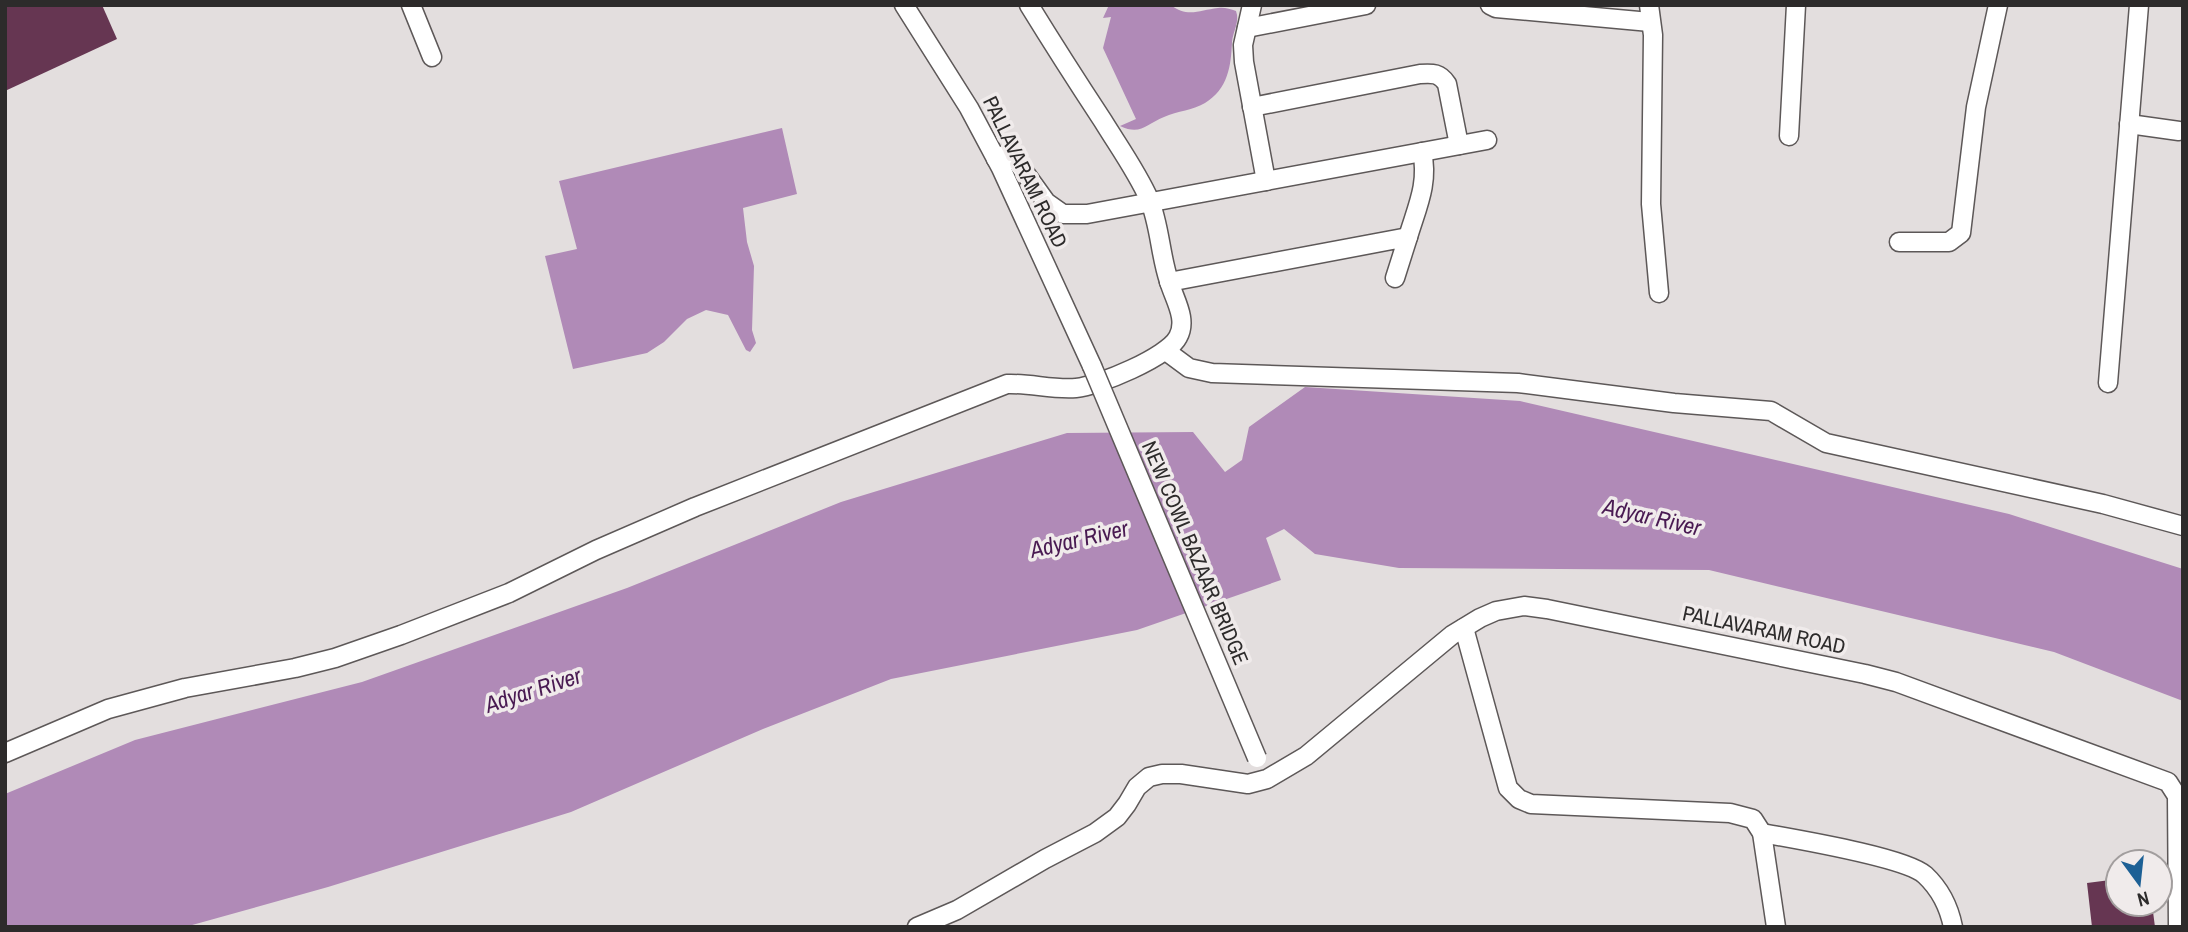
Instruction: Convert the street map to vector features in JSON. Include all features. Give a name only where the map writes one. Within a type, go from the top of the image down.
[{"type":"street","points":[[411,5],[432,57]]},
{"type":"street","name":"PALLAVARAM ROAD","points":[[904,5],[969,108],[996,159],[1091,366]]},
{"type":"street","points":[[5,753],[108,709],[185,688],[335,658],[401,635],[509,593],[596,550],[695,507],[1007,384],[1026,383],[1075,388],[1148,362],[1166,351],[1178,338],[1181,315],[1169,282],[1150,202],[1131,165],[1029,5]]},
{"type":"street","points":[[1252,5],[1243,46],[1244,62],[1266,181]]},
{"type":"street","points":[[1247,28],[1366,5]]},
{"type":"street","points":[[1490,5],[1496,8],[1649,14],[1653,35],[1651,204],[1659,293]]},
{"type":"street","points":[[1789,136],[1796,5]]},
{"type":"street","points":[[1899,242],[1949,242],[1961,233],[1976,107],[1998,5]]},
{"type":"street","points":[[2108,383],[2139,5]]},
{"type":"street","points":[[1252,107],[1434,73],[1442,77],[1447,84],[1459,145]]},
{"type":"street","points":[[2129,124],[2179,131]]},
{"type":"street","points":[[996,159],[1004,155],[1015,159],[1046,202],[1063,214],[1087,214],[1487,140]]},
{"type":"street","points":[[1395,278],[1424,183],[1422,152]]},
{"type":"street","points":[[1169,282],[1408,237]]},
{"type":"street","points":[[1166,351],[1189,368],[1212,373],[1518,383],[1674,403],[1771,411],[1826,443],[2102,504],[2183,526]]},
{"type":"street","name":"NEW COWL BAZAAR BRIDGE","points":[[1091,366],[1267,779]]},
{"type":"street","name":"PALLAVARAM ROAD","points":[[1267,779],[1306,756],[1388,686],[1464,628],[1496,611],[1524,606],[1576,614],[1865,674],[1930,694],[2168,782],[2177,796],[2178,927]]},
{"type":"street","points":[[1464,628],[1500,766],[1508,788],[1519,799],[1531,804],[1730,813],[1753,819],[1762,833],[1776,927]]},
{"type":"street","points":[[917,927],[957,910],[1095,833],[1116,817],[1137,786],[1149,777],[1181,774],[1248,784],[1267,779]]},
{"type":"street","points":[[1762,833],[1900,863],[1923,873],[1940,892],[1950,914],[1952,927]]},
{"type":"water","points":[[1109,5],[1171,5],[1188,12],[1220,8],[1236,11],[1237,23],[1229,68],[1219,91],[1201,105],[1169,115],[1143,128],[1133,130],[1120,126],[1136,119],[1103,48],[1111,17],[1103,18]]},
{"type":"water","points":[[782,128],[797,194],[743,208],[747,242],[754,266],[752,330],[756,343],[750,352],[746,350],[728,315],[706,310],[687,319],[664,342],[647,353],[573,369],[545,256],[577,249],[559,181]]},
{"type":"water","name":"Adyar River","points":[[1305,387],[1520,401],[2009,514],[2183,569],[2183,701],[2054,652],[1709,570],[1399,568],[1315,554],[1284,529],[1266,538],[1281,580],[1137,630],[891,679],[763,729],[571,812],[328,887],[185,927],[5,927],[5,794],[135,740],[362,682],[627,588],[841,502],[1067,433],[1193,432],[1225,472],[1242,460],[1249,427]]},
{"type":"building","points":[[5,5],[102,5],[117,39],[5,91]]},
{"type":"building","points":[[2104,881],[2104,918],[2154,918],[2155,927],[2092,927],[2087,883]]}]
